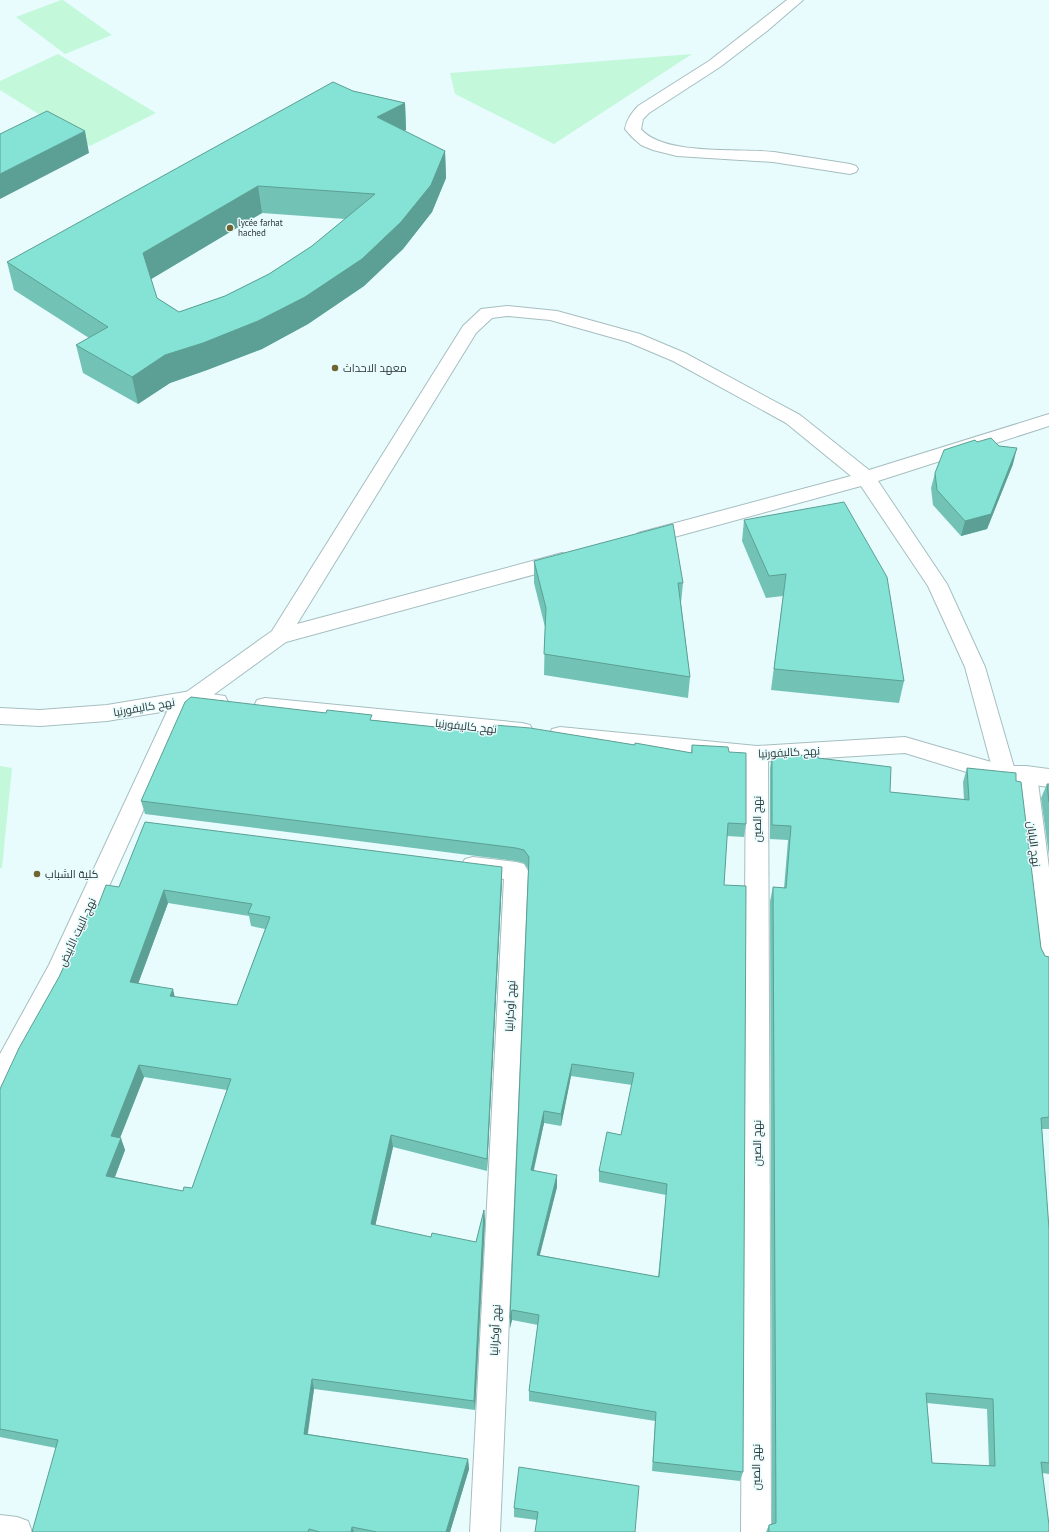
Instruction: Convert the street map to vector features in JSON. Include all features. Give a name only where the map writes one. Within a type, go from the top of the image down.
[{"type":"street","points":[[796,0],[746,41],[701,74],[654,102],[638,115],[634,122],[633,129],[638,136],[646,142],[663,148],[691,152],[773,157],[850,169]]},
{"type":"street","name":"نهج اليابان","points":[[279,636],[469,330],[487,314],[507,311],[551,315],[634,338],[679,357],[793,419],[866,478],[937,584],[975,667],[1015,775],[1049,961]]},
{"type":"street","points":[[626,543],[866,478],[1049,420]]},
{"type":"street","points":[[279,636],[580,555]]},
{"type":"street","name":"نهج البيت الأبيض","points":[[0,1078],[140,823],[178,709],[279,636]]},
{"type":"street","name":"نهح كاليفورنيا","points":[[0,716],[40,718],[107,714],[191,699],[757,754],[905,745],[1015,775],[1049,778]]},
{"type":"street","name":"نهج الصين","points":[[756,1532],[757,754]]},
{"type":"street","name":"نهج أوكرانيا","points":[[453,863],[516,871],[485,1532]]},
{"type":"street","points":[[0,1530],[17,1532]]},
{"type":"green space","points":[[61,0],[112,35],[65,54],[16,17]]},
{"type":"green space","points":[[58,54],[156,113],[90,146],[0,90],[0,81]]},
{"type":"green space","points":[[692,54],[554,144],[455,94],[450,73]]},
{"type":"green space","points":[[0,766],[12,768],[2,868],[0,868]]},
{"type":"building","points":[[333,82],[353,91],[405,103],[377,117],[445,151],[431,185],[401,222],[362,259],[305,297],[258,321],[203,343],[165,355],[132,377],[76,345],[108,327],[7,262]],"holes":[[[258,186],[375,194],[312,246],[269,274],[225,296],[179,312],[157,298],[143,253]]]},
{"type":"building","points":[[47,111],[85,131],[0,174],[0,134]]},
{"type":"building","points":[[991,438],[999,446],[1017,448],[991,514],[965,521],[937,490],[935,473],[944,450],[975,440],[977,442]]},
{"type":"building","points":[[844,502],[887,577],[904,681],[774,669],[786,574],[769,576],[744,520]]},
{"type":"building","points":[[673,524],[683,583],[678,583],[690,677],[544,654],[546,608],[534,561]]},
{"type":"building","points":[[191,697],[326,713],[327,710],[372,715],[370,720],[492,733],[494,725],[530,728],[692,753],[692,745],[728,747],[729,752],[746,753],[746,824],[728,823],[724,885],[746,886],[743,1472],[653,1462],[656,1412],[529,1391],[539,1315],[512,1310],[510,1318],[529,857],[524,850],[141,801],[185,702]],"holes":[[[572,1064],[634,1073],[621,1135],[607,1132],[599,1171],[667,1184],[659,1277],[537,1255],[557,1175],[531,1170],[544,1111],[561,1114]]]},
{"type":"building","points":[[772,754],[818,756],[818,758],[891,767],[890,792],[969,800],[967,768],[1016,773],[1016,781],[1021,782],[1041,948],[1045,956],[1049,957],[1049,1117],[1041,1118],[1049,1229],[1049,1463],[1041,1462],[1049,1532],[769,1532],[769,1525],[776,1523],[773,887],[786,888],[791,826],[772,825]],"holes":[[[926,1393],[993,1399],[995,1466],[932,1463]]]},
{"type":"building","points":[[1047,784],[1049,784],[1049,802]]},
{"type":"building","points":[[145,822],[502,867],[487,1159],[391,1135],[371,1224],[431,1237],[432,1233],[476,1242],[484,1210],[474,1401],[312,1379],[304,1434],[468,1459],[446,1532],[377,1532],[352,1527],[351,1532],[320,1532],[309,1529],[308,1532],[32,1532],[58,1440],[0,1429],[0,1089],[19,1048],[59,977],[92,905],[98,906],[106,885],[119,887]],"holes":[[[164,890],[252,904],[248,913],[270,917],[237,1005],[170,996],[173,989],[130,982]],[[139,1065],[231,1079],[192,1188],[184,1187],[183,1191],[106,1176],[121,1138],[111,1136]]]},
{"type":"building","points":[[519,1467],[639,1486],[635,1532],[535,1532],[538,1512],[514,1508]]},
{"type":"place","name":"lycée farhat hached","points":[[230,228]]},
{"type":"place","name":"معهد الاحداث","points":[[335,368]]},
{"type":"place","name":"كلية الشباب","points":[[37,874]]}]
